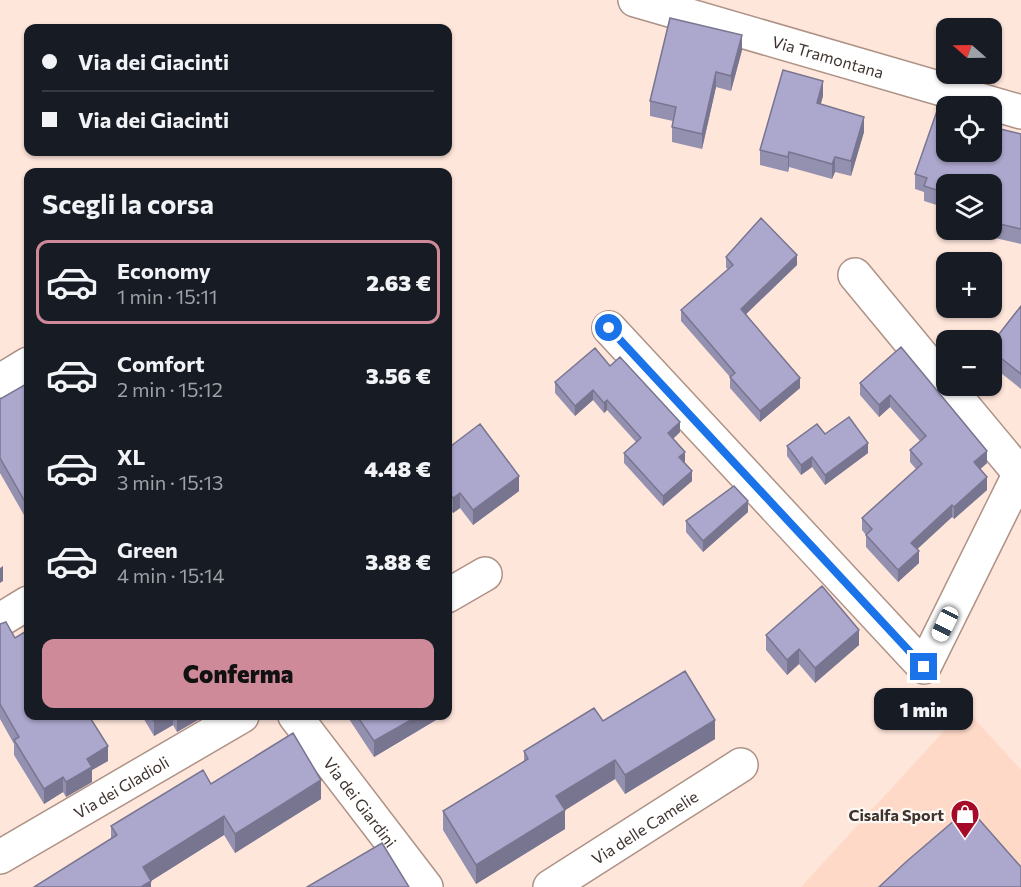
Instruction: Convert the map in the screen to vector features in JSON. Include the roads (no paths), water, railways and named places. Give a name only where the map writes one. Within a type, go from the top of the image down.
[{"type":"street","name":"Via Tramontana","points":[[635,0],[1021,112]]},
{"type":"street","points":[[855,275],[936,372]]},
{"type":"street","points":[[609,328],[924,667],[1020,474],[956,396]]},
{"type":"street","points":[[0,381],[24,366]]},
{"type":"street","points":[[452,593],[485,574]]},
{"type":"street","points":[[0,620],[24,605]]},
{"type":"street","name":"Via dei Gladioli","points":[[0,857],[235,720]]},
{"type":"street","name":"Via dei Giardini","points":[[298,720],[426,887]]},
{"type":"street","name":"Via delle Camelie","points":[[549,887],[741,765]]},
{"type":"place","name":"Cisalfa Sport","points":[[965,840]]}]
